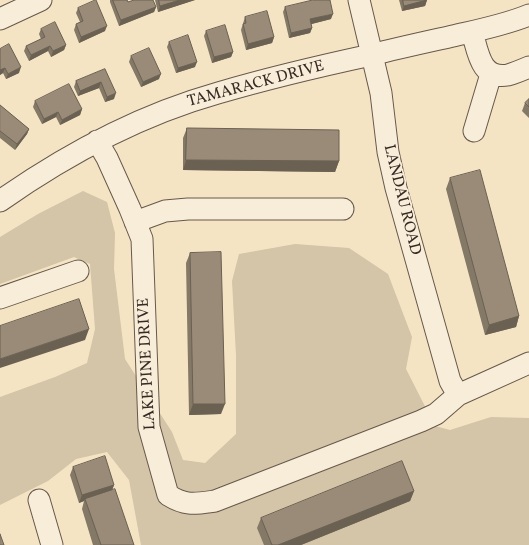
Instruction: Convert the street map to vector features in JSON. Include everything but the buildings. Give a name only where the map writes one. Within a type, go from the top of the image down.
[{"type":"street","points":[[0,19],[41,0]]},
{"type":"street","name":"LANDAU ROAD","points":[[359,0],[381,93],[388,152],[396,188],[450,380],[458,395]]},
{"type":"street","name":"TAMARACK DRIVE","points":[[1,197],[97,141],[132,125],[217,93],[371,54],[472,32],[529,15]]},
{"type":"street","points":[[472,32],[483,67],[491,74],[500,76],[509,75],[529,67]]},
{"type":"street","points":[[474,131],[491,74]]},
{"type":"street","name":"LAKE PINE DRIVE","points":[[97,141],[107,158],[142,239],[149,427],[168,494],[179,502],[195,504],[215,501],[421,421],[436,414],[458,395]]},
{"type":"street","points":[[135,222],[165,211],[188,209],[343,209]]},
{"type":"street","points":[[0,298],[78,271]]},
{"type":"street","points":[[458,395],[529,363]]},
{"type":"street","points":[[39,500],[52,545]]},
{"type":"shaded area","points":[[83,191],[107,202],[115,233],[114,269],[125,359],[172,432],[183,460],[205,463],[236,434],[236,355],[232,281],[239,254],[295,244],[349,248],[388,274],[412,337],[406,369],[435,426],[450,430],[491,417],[529,418],[529,545],[141,545],[129,480],[107,452],[76,459],[48,481],[0,505],[0,397],[55,377],[87,363],[95,329],[90,264],[74,257],[0,284],[0,237],[38,214]]}]
